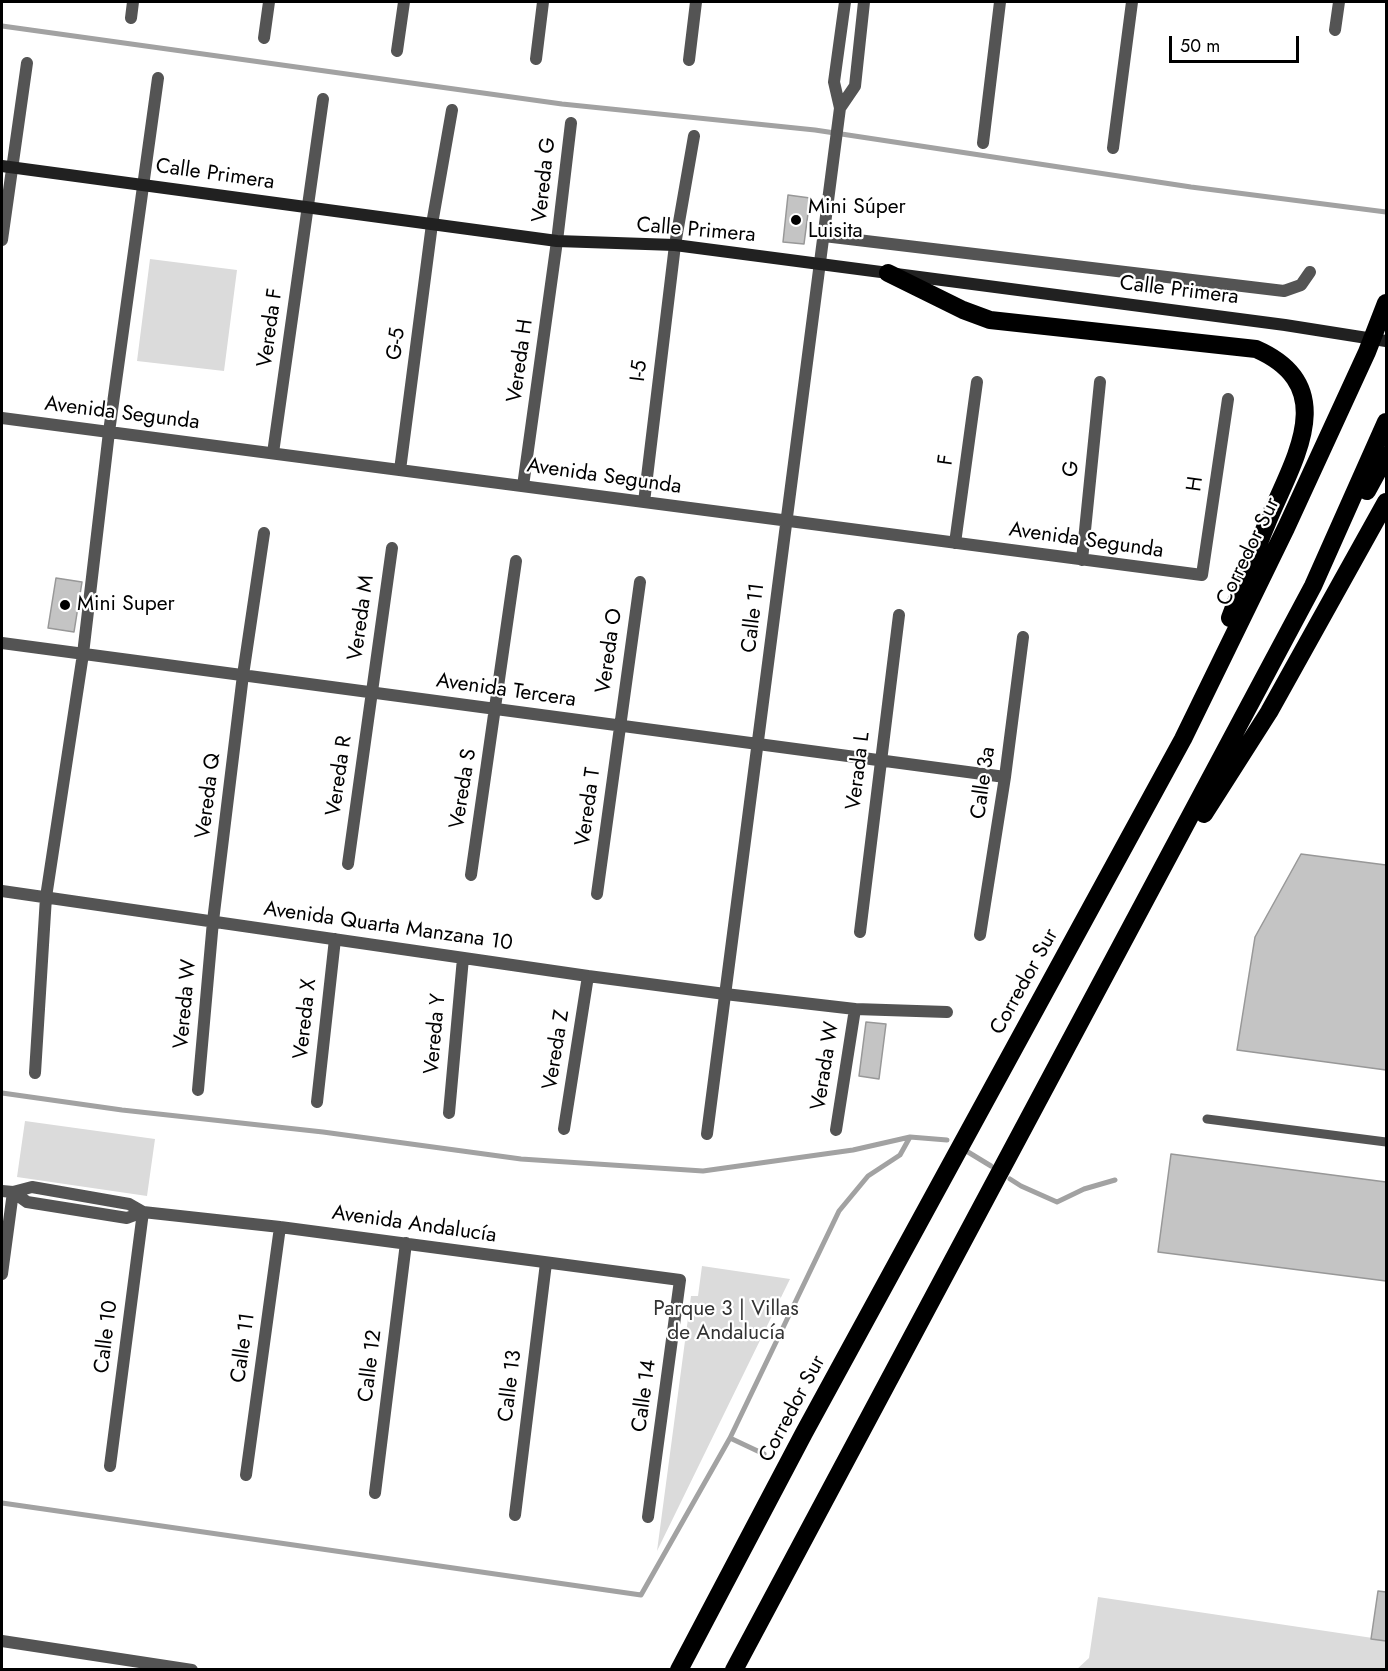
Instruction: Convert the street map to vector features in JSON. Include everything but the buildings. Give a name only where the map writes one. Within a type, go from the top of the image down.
[{"type":"highway","points":[[888,273],[963,310],[990,320],[1256,349],[1269,355],[1283,366],[1301,389],[1306,422],[1296,455],[1183,739]]},
{"type":"highway","name":"Corredor Sur","points":[[679,1670],[804,1433],[1183,739],[1286,528],[1372,342],[1386,303]]},
{"type":"highway","points":[[1313,586],[1386,422]]},
{"type":"highway","points":[[734,1670],[1313,586],[1386,456]]},
{"type":"highway","points":[[1135,922],[1269,712],[1386,502]]},
{"type":"street","points":[[131,18],[133,2]]},
{"type":"street","points":[[264,38],[269,2]]},
{"type":"street","points":[[397,51],[404,2]]},
{"type":"street","points":[[536,59],[543,2]]},
{"type":"street","points":[[689,60],[696,2]]},
{"type":"street","name":"Calle 11","points":[[707,1134],[840,108],[834,82],[845,2]]},
{"type":"street","name":"Calle 11","points":[[840,108],[855,86],[864,2]]},
{"type":"street","points":[[983,143],[1000,2]]},
{"type":"street","points":[[1113,148],[1132,2]]},
{"type":"street","points":[[1335,30],[1339,2]]},
{"type":"street","points":[[2,240],[6,167],[27,63]]},
{"type":"street","points":[[35,1073],[46,897],[83,654],[109,432],[158,78]]},
{"type":"street","name":"Vereda F","points":[[273,453],[323,99]]},
{"type":"street","name":"G-5","points":[[400,470],[432,224],[452,110]]},
{"type":"street","name":"Vereda G","points":[[557,241],[571,123]]},
{"type":"street","name":"I-5","points":[[644,502],[675,245],[694,136]]},
{"type":"street","name":"Calle Primera","points":[[6,167],[557,241],[675,245],[1285,325],[1386,341]]},
{"type":"street","name":"Calle Primera","points":[[824,236],[1284,291],[1301,285],[1310,272]]},
{"type":"street","name":"Vereda H","points":[[523,486],[557,241]]},
{"type":"street","name":"F","points":[[955,543],[977,382]]},
{"type":"street","name":"G","points":[[1082,560],[1100,382]]},
{"type":"street","name":"H","points":[[1202,576],[1228,399]]},
{"type":"street","name":"Avenida Segunda","points":[[2,418],[1202,576]]},
{"type":"street","name":"Vereda Q","points":[[213,921],[243,675],[264,533]]},
{"type":"street","name":"Vereda M","points":[[372,693],[392,548]]},
{"type":"street","name":"Vereda S","points":[[471,875],[516,561]]},
{"type":"street","name":"Vereda O","points":[[620,726],[640,582]]},
{"type":"street","name":"Verada L","points":[[860,932],[899,615]]},
{"type":"street","name":"Calle 3a","points":[[980,935],[1005,777],[1023,637]]},
{"type":"street","name":"Avenida Tercera","points":[[2,643],[1005,777]]},
{"type":"street","name":"Vereda R","points":[[348,864],[372,693]]},
{"type":"street","name":"Vereda T","points":[[597,894],[620,726]]},
{"type":"street","name":"Avenida Quarta Manzana 10","points":[[2,891],[725,994],[855,1009],[946,1012]]},
{"type":"street","name":"Vereda W","points":[[198,1090],[213,921]]},
{"type":"street","name":"Vereda X","points":[[317,1102],[334,939]]},
{"type":"street","name":"Vereda Y","points":[[449,1113],[463,958]]},
{"type":"street","name":"Vereda Z","points":[[564,1129],[588,976]]},
{"type":"street","name":"Verada W","points":[[836,1130],[855,1009]]},
{"type":"street","points":[[2,1274],[7,1192]]},
{"type":"street","name":"Avenida Andalucía","points":[[7,1192],[27,1202],[127,1218],[143,1212],[280,1227],[680,1280]]},
{"type":"street","name":"Calle 10","points":[[111,1466],[143,1212]]},
{"type":"street","name":"Calle 11","points":[[246,1475],[280,1227]]},
{"type":"street","name":"Calle 12","points":[[375,1493],[406,1243]]},
{"type":"street","name":"Calle 13","points":[[515,1515],[546,1263]]},
{"type":"street","name":"Calle 14","points":[[648,1517],[680,1280]]},
{"type":"street","points":[[2,1641],[192,1670]]},
{"type":"lane","points":[[1207,1119],[1386,1142]]},
{"type":"green space","points":[[150,259],[237,270],[224,371],[137,361]]},
{"type":"green space","points":[[25,1121],[155,1139],[147,1196],[17,1177]]},
{"type":"green space","name":"Parque 3 | Villas de Andalucía","points":[[702,1266],[790,1279],[657,1551],[691,1296],[698,1296]]},
{"type":"green space","points":[[1098,1597],[1386,1640],[1386,1669],[1076,1670],[1089,1658]]},
{"type":"waterway","points":[[2,26],[562,104],[815,130],[1191,187],[1386,212]]},
{"type":"waterway","points":[[2,1093],[122,1110],[323,1132],[521,1159],[703,1171],[853,1150],[910,1137],[947,1140]]},
{"type":"waterway","points":[[730,1438],[839,1211],[868,1176],[900,1155],[910,1137]]},
{"type":"waterway","points":[[968,1152],[991,1166]]},
{"type":"waterway","points":[[1010,1179],[1057,1202],[1084,1189],[1115,1180]]},
{"type":"waterway","points":[[2,1503],[641,1595],[730,1438],[764,1454]]},
{"type":"place","name":"Mini Súper Luisita","points":[[796,220]]},
{"type":"place","name":"Mini Super","points":[[65,605]]}]
